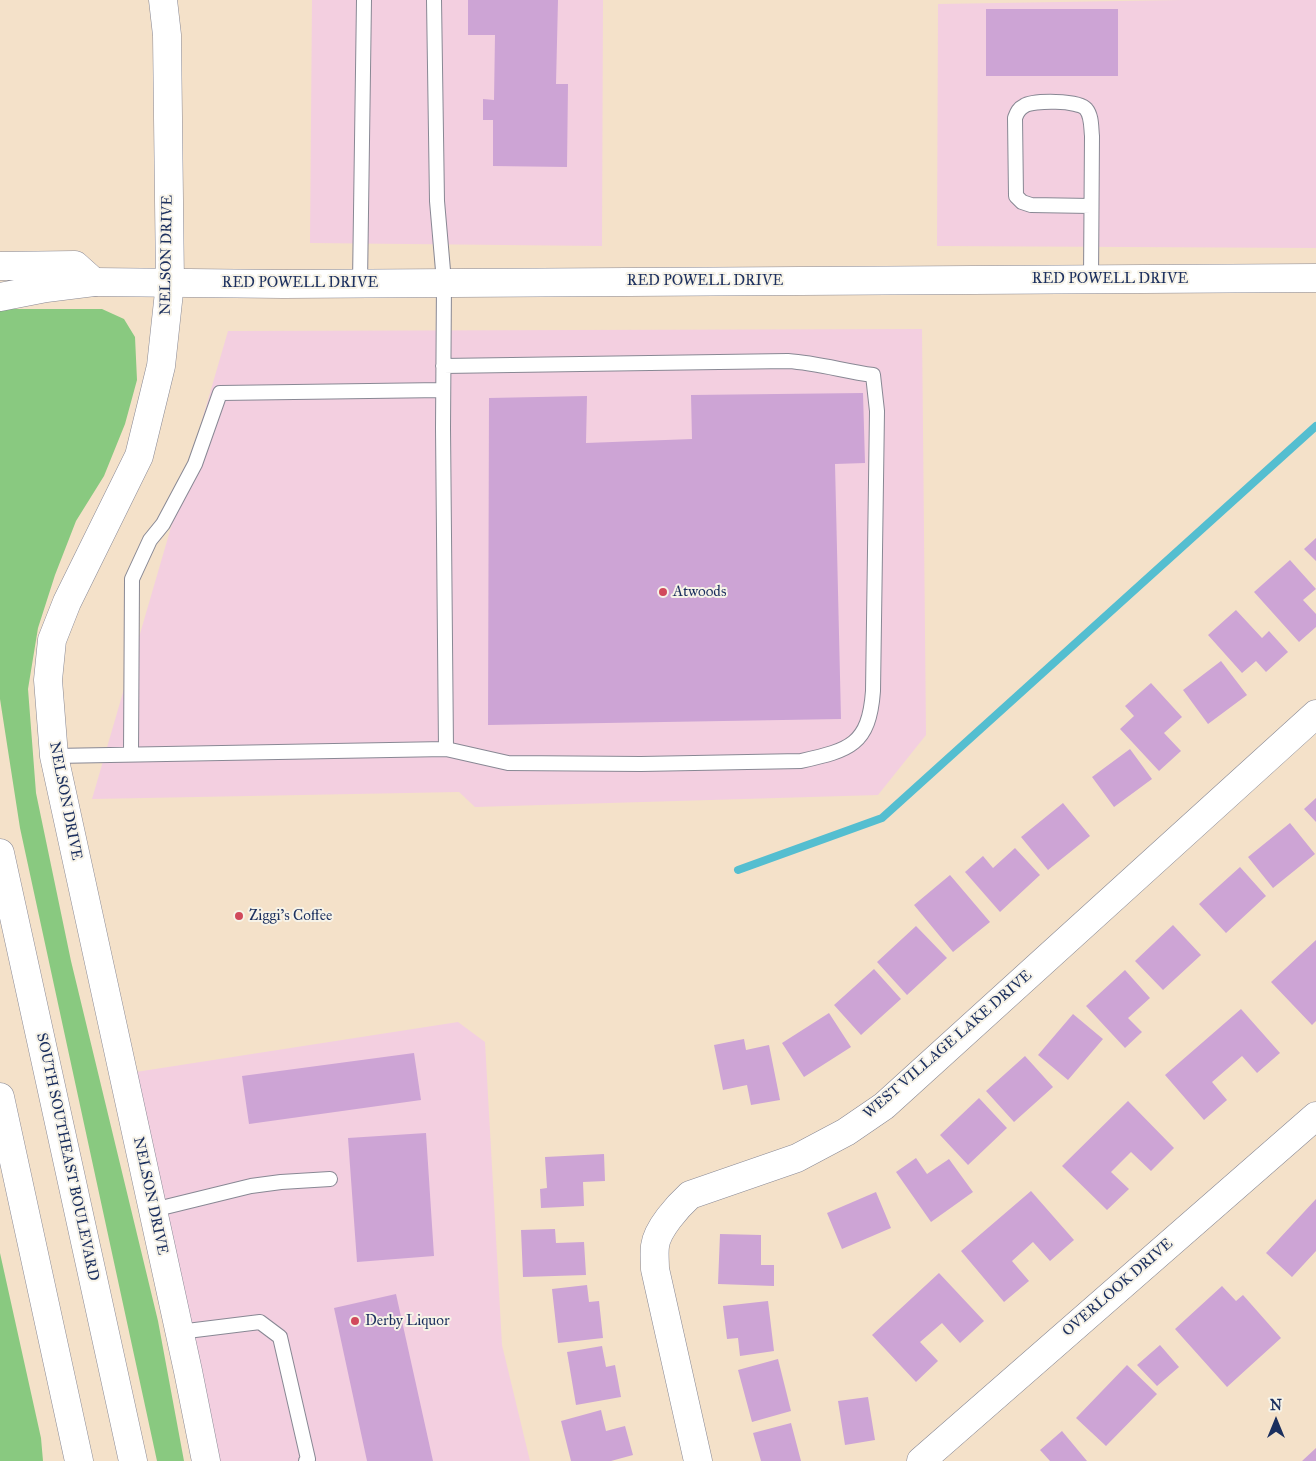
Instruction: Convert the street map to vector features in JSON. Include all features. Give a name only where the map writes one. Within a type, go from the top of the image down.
[{"type":"street","name":"NELSON DRIVE","points":[[163,0],[167,35],[170,283],[161,366],[139,456],[67,602],[52,640],[48,680],[54,756],[180,1332],[206,1461]]},
{"type":"street","points":[[0,266],[75,265],[94,282]]},
{"type":"street","name":"RED POWELL DRIVE","points":[[0,297],[46,288],[94,282],[360,283],[1316,278]]},
{"type":"street","name":"WEST VILLAGE LAKE DRIVE","points":[[698,1461],[655,1269],[655,1244],[665,1223],[678,1206],[690,1195],[797,1158],[846,1132],[884,1106],[1316,714]]},
{"type":"street","name":"SOUTH SOUTHEAST BOULEVARD","points":[[0,853],[133,1461]]},
{"type":"street","points":[[0,1097],[79,1461]]},
{"type":"street","name":"OVERLOOK DRIVE","points":[[921,1461],[1316,1116]]},
{"type":"lane","points":[[360,283],[364,0]]},
{"type":"lane","points":[[434,0],[437,201],[444,282],[446,750]]},
{"type":"lane","points":[[1091,206],[1032,205],[1022,202],[1016,196],[1015,118],[1018,110],[1025,104],[1035,102],[1068,103],[1081,106],[1086,110],[1091,120],[1092,136],[1091,279]]},
{"type":"lane","points":[[54,756],[446,750],[508,763],[641,764],[801,761],[823,756],[847,747],[860,737],[868,724],[873,691],[877,410],[873,375],[850,372],[813,363],[788,361],[443,366]]},
{"type":"lane","points":[[131,754],[132,579],[150,540],[163,524],[195,464],[220,393],[443,390]]},
{"type":"lane","points":[[153,1210],[252,1186],[330,1179]]},
{"type":"lane","points":[[180,1332],[260,1322],[280,1337],[308,1459],[306,1461]]},
{"type":"shaded area","points":[[312,0],[603,0],[602,246],[310,243]]},
{"type":"shaded area","points":[[1316,0],[1316,248],[937,246],[938,4]]},
{"type":"shaded area","points":[[922,329],[926,735],[878,795],[475,807],[459,792],[92,799],[228,331]]},
{"type":"shaded area","points":[[458,1022],[485,1042],[502,1345],[530,1461],[203,1461],[123,1074]]},
{"type":"green space","points":[[0,309],[102,309],[124,319],[135,337],[137,380],[125,424],[104,476],[76,521],[55,575],[38,628],[28,689],[36,793],[71,961],[158,1321],[184,1461],[157,1461],[20,828],[0,699]]},
{"type":"green space","points":[[0,1253],[41,1438],[43,1461],[0,1461]]},
{"type":"building","points":[[468,0],[558,0],[556,84],[568,84],[567,167],[493,166],[493,120],[483,120],[483,99],[494,100],[495,35],[468,35]]},
{"type":"building","points":[[986,9],[1118,9],[1118,76],[986,76]]},
{"type":"building","name":"Atwoods","points":[[863,393],[865,463],[835,464],[841,719],[488,725],[489,398],[587,396],[586,443],[692,439],[691,395]]},
{"type":"building","points":[[1316,538],[1316,561],[1304,549]]},
{"type":"building","points":[[1290,560],[1316,589],[1303,600],[1316,614],[1316,627],[1299,642],[1254,592]]},
{"type":"building","points":[[1236,610],[1262,638],[1269,631],[1288,652],[1266,672],[1256,661],[1242,673],[1208,635]]},
{"type":"building","points":[[1221,661],[1247,695],[1208,724],[1183,690]]},
{"type":"building","points":[[1151,683],[1182,717],[1164,733],[1181,751],[1159,771],[1120,729],[1134,716],[1125,706]]},
{"type":"building","points":[[1130,749],[1152,779],[1114,807],[1092,777]]},
{"type":"building","points":[[1316,798],[1316,822],[1304,809]]},
{"type":"building","points":[[1063,803],[1090,836],[1048,870],[1021,837]]},
{"type":"building","points":[[1290,823],[1315,854],[1273,888],[1248,857]]},
{"type":"building","points":[[1015,848],[1040,875],[1000,912],[965,872],[983,856],[993,868]]},
{"type":"building","points":[[1240,867],[1266,896],[1226,933],[1199,904]]},
{"type":"building","points":[[950,875],[990,922],[953,952],[914,905]]},
{"type":"building","points":[[1173,925],[1201,955],[1163,990],[1135,961]]},
{"type":"building","points":[[916,926],[947,958],[907,995],[877,962]]},
{"type":"building","points":[[1316,940],[1316,1021],[1312,1025],[1271,982]]},
{"type":"building","points":[[874,969],[901,999],[861,1035],[834,1005]]},
{"type":"building","points":[[1125,970],[1150,998],[1128,1018],[1142,1032],[1125,1048],[1086,1006]]},
{"type":"building","points":[[1241,1009],[1280,1053],[1257,1073],[1242,1056],[1212,1082],[1227,1100],[1204,1120],[1165,1075]]},
{"type":"building","points":[[829,1013],[851,1047],[804,1077],[782,1043]]},
{"type":"building","points":[[1073,1014],[1103,1039],[1068,1080],[1038,1055]]},
{"type":"building","points":[[744,1039],[746,1050],[769,1045],[780,1100],[751,1105],[747,1085],[723,1090],[714,1045]]},
{"type":"building","points":[[414,1053],[421,1100],[249,1124],[242,1076]]},
{"type":"building","points":[[1025,1056],[1053,1087],[1014,1122],[986,1091]]},
{"type":"building","points":[[979,1098],[1007,1128],[968,1165],[940,1135]]},
{"type":"building","points":[[1128,1101],[1174,1148],[1151,1171],[1131,1152],[1111,1172],[1129,1189],[1107,1210],[1062,1166]]},
{"type":"building","points":[[426,1133],[434,1256],[357,1262],[348,1138]]},
{"type":"building","points":[[604,1154],[605,1181],[583,1182],[584,1206],[541,1208],[540,1189],[547,1188],[545,1157]]},
{"type":"building","points":[[916,1158],[927,1174],[949,1159],[973,1192],[931,1222],[896,1172]]},
{"type":"building","points":[[1031,1191],[1074,1240],[1050,1261],[1033,1242],[1012,1261],[1029,1281],[1004,1302],[961,1251]]},
{"type":"building","points":[[876,1192],[891,1228],[842,1249],[827,1213]]},
{"type":"building","points":[[1316,1199],[1316,1251],[1292,1277],[1266,1253]]},
{"type":"building","points":[[555,1229],[556,1243],[584,1242],[586,1275],[523,1277],[521,1230]]},
{"type":"building","points":[[720,1234],[761,1235],[761,1265],[774,1265],[774,1286],[718,1284]]},
{"type":"building","points":[[939,1273],[984,1321],[960,1343],[942,1323],[920,1342],[938,1361],[916,1382],[872,1335]]},
{"type":"building","points":[[587,1285],[589,1302],[599,1301],[603,1338],[558,1343],[552,1289]]},
{"type":"building","points":[[1222,1286],[1236,1301],[1243,1295],[1281,1338],[1227,1387],[1175,1329]]},
{"type":"building","points":[[396,1294],[433,1461],[367,1461],[334,1308]]},
{"type":"building","points":[[768,1301],[774,1351],[740,1356],[738,1338],[727,1339],[723,1306]]},
{"type":"building","points":[[1160,1345],[1179,1367],[1157,1386],[1137,1365]]},
{"type":"building","points":[[602,1346],[606,1367],[615,1365],[621,1397],[576,1405],[567,1352]]},
{"type":"building","points":[[778,1359],[791,1411],[752,1422],[738,1370]]},
{"type":"building","points":[[1127,1365],[1157,1394],[1106,1446],[1076,1418]]},
{"type":"building","points":[[868,1397],[875,1440],[845,1445],[838,1401]]},
{"type":"building","points":[[601,1410],[606,1431],[625,1426],[633,1455],[611,1461],[571,1461],[561,1421]]},
{"type":"building","points":[[791,1423],[801,1461],[761,1461],[753,1433]]},
{"type":"building","points":[[1062,1431],[1087,1461],[1050,1461],[1040,1450]]},
{"type":"building","points":[[1316,1448],[1316,1461],[1302,1461]]},
{"type":"waterway","points":[[738,870],[882,818],[1316,426]]},
{"type":"place","name":"Atwoods","points":[[663,592]]},
{"type":"place","name":"Ziggi's Coffee","points":[[239,916]]},
{"type":"place","name":"Derby Liquor","points":[[355,1321]]}]
